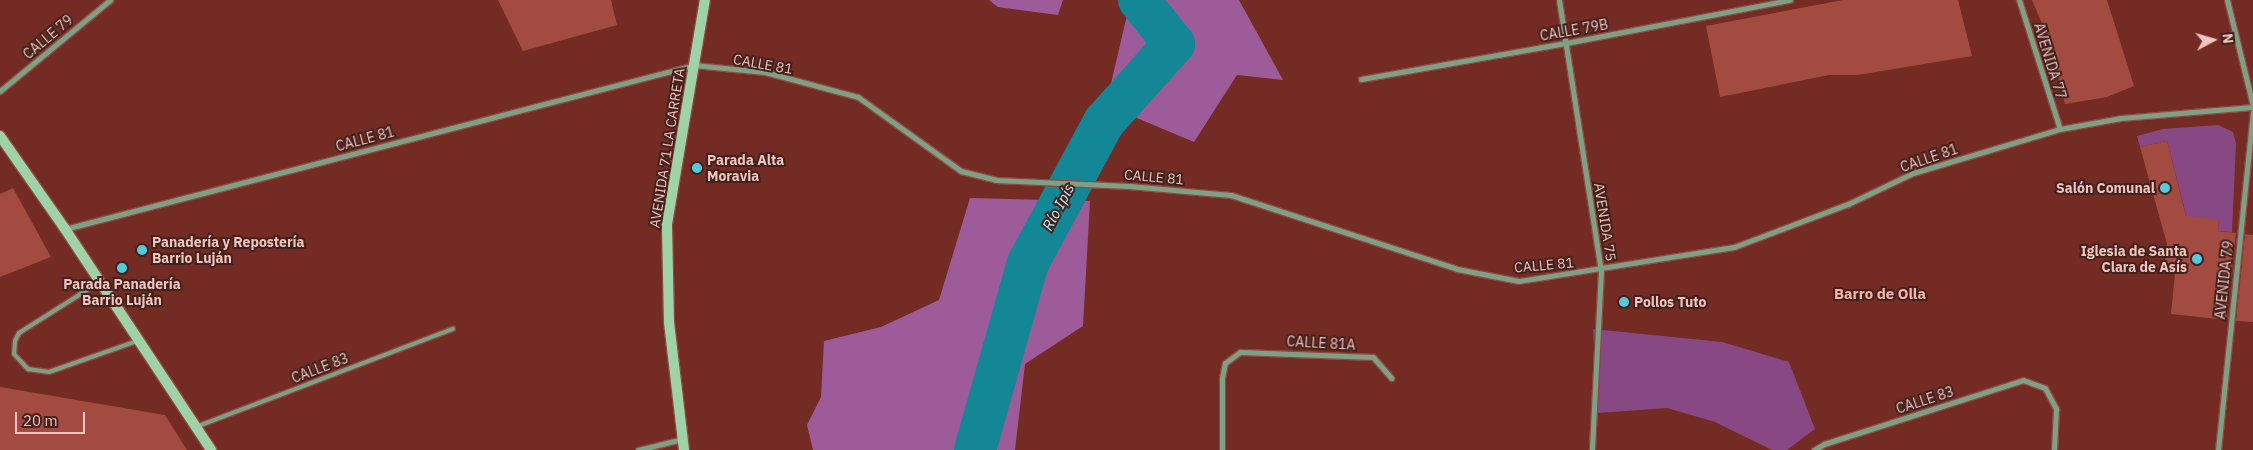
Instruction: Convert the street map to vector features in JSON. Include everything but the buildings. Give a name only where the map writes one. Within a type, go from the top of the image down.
[{"type":"street","name":"CALLE 79","points":[[0,91],[110,0]]},
{"type":"street","name":"AVENIDA 71 LA CARRETA","points":[[684,450],[669,322],[667,224],[705,0]]},
{"type":"street","name":"AVENIDA 75","points":[[1559,0],[1601,270],[1592,450]]},
{"type":"street","name":"CALLE 79B","points":[[1361,79],[1566,43],[1790,0]]},
{"type":"street","name":"AVENIDA 77","points":[[2019,0],[2060,128]]},
{"type":"street","points":[[2227,0],[2253,106]]},
{"type":"street","name":"CALLE 81","points":[[65,229],[694,65],[764,72],[858,97],[961,171],[996,180],[1130,186],[1230,195],[1457,269],[1519,281],[1601,270],[1734,247],[1848,204],[1913,173],[2060,128],[2122,118],[2253,106]]},
{"type":"street","name":"AVENIDA 79","points":[[2218,450],[2253,112]]},
{"type":"street","points":[[0,136],[65,229],[212,450]]},
{"type":"street","name":"CALLE 81A","points":[[1222,450],[1222,378],[1225,362],[1240,352],[1373,357],[1391,378]]},
{"type":"street","name":"CALLE 83","points":[[1814,450],[1824,444],[2023,380],[2045,388],[2056,409],[2054,450]]},
{"type":"street","points":[[638,450],[682,439]]},
{"type":"lane","points":[[100,281],[19,333],[15,342],[14,354],[28,369],[49,372],[139,340]]},
{"type":"lane","name":"CALLE 83","points":[[196,427],[453,329]]},
{"type":"shaded area","points":[[989,0],[1063,0],[1058,15],[998,7]]},
{"type":"shaded area","points":[[1128,0],[1239,0],[1283,80],[1237,75],[1194,142],[1106,105],[1130,2]]},
{"type":"shaded area","points":[[2218,125],[2233,132],[2236,143],[2232,232],[2218,231],[2219,220],[2190,230],[2167,141],[2140,147],[2137,136],[2163,129]]},
{"type":"shaded area","points":[[970,198],[1090,201],[1083,326],[1025,364],[1015,450],[813,450],[807,425],[821,397],[824,341],[881,327],[939,300]]},
{"type":"shaded area","points":[[1593,329],[1722,342],[1789,362],[1815,429],[1787,450],[1772,450],[1715,422],[1667,408],[1598,413]]},
{"type":"waterway","name":"Río Ipís","points":[[975,450],[1028,263],[1104,122],[1174,44],[1139,0]]},
{"type":"place","name":"Parada Alta Moravia","points":[[697,168]]},
{"type":"place","name":"Salón Comunal","points":[[2165,188]]},
{"type":"place","name":"Panadería y Repostería Barrio Luján","points":[[142,250]]},
{"type":"place","name":"Iglesia de Santa Clara de Asís","points":[[2197,259]]},
{"type":"place","name":"Parada Panadería Barrio Luján","points":[[122,268]]},
{"type":"place","name":"Pollos Tuto","points":[[1624,302]]},
{"type":"district","name":"Barro de Olla","points":[[1880,294]]}]
